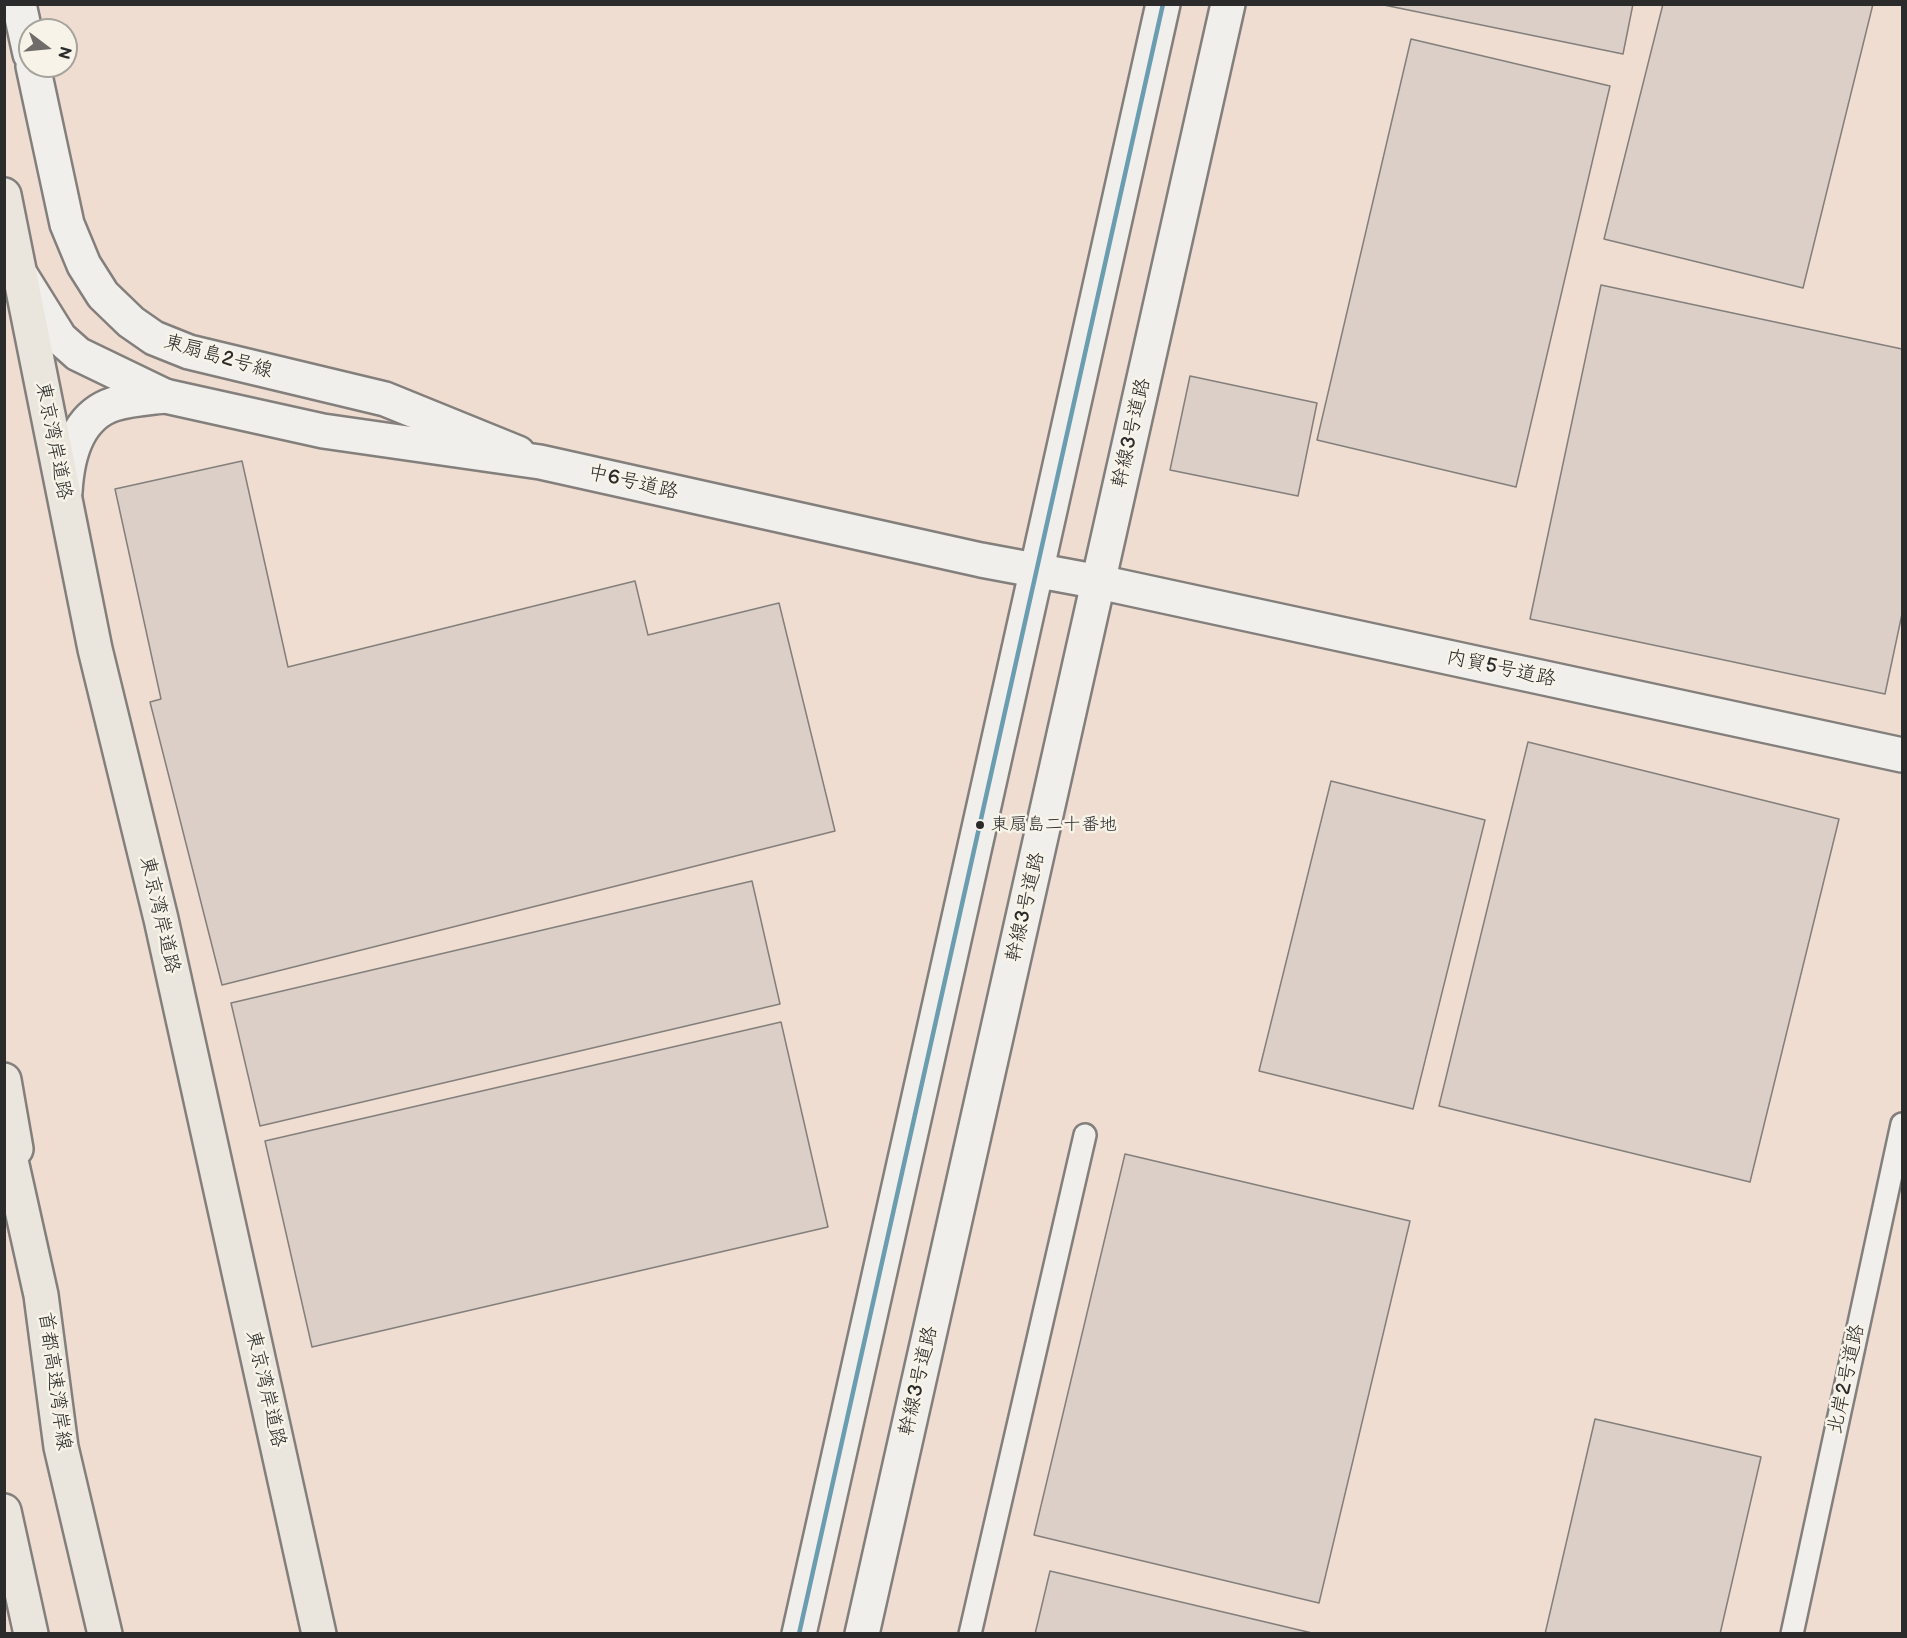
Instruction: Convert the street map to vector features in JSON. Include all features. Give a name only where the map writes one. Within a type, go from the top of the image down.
[{"type":"highway","name":"東京湾岸道路","points":[[4,195],[22,277],[64,502],[107,704],[161,919],[319,1634]]},
{"type":"highway","points":[[4,1080],[42,1295]]},
{"type":"highway","name":"首都高速湾岸線","points":[[4,1129],[42,1295],[61,1447],[105,1634]]},
{"type":"highway","points":[[4,1511],[31,1634]]},
{"type":"street","points":[[800,1634],[1163,4]]},
{"type":"street","name":"幹線3号道路","points":[[862,1634],[1228,4]]},
{"type":"street","name":"東扇島2号線","points":[[36,78],[75,246],[103,295],[131,322],[154,338],[189,352],[385,399],[540,462]]},
{"type":"street","points":[[22,277],[60,339],[78,354],[165,396]]},
{"type":"street","points":[[64,502],[66,475],[73,445],[88,420],[114,404],[165,396]]},
{"type":"street","name":"中6号道路","points":[[165,396],[323,431],[540,462],[1037,572],[1099,582]]},
{"type":"street","name":"内貿5号道路","points":[[1099,582],[1902,755]]},
{"type":"lane","name":"北岸2号道路","points":[[1792,1634],[1902,1124]]},
{"type":"lane","points":[[970,1634],[1085,1135]]},
{"type":"shaded area","points":[[5,5],[1902,5],[1902,1633],[5,1633]]},
{"type":"building","points":[[1379,4],[1633,4],[1623,54]]},
{"type":"building","points":[[1663,4],[1873,4],[1803,288],[1604,239]]},
{"type":"building","points":[[1411,39],[1610,86],[1516,487],[1317,440]]},
{"type":"building","points":[[1601,285],[1902,349],[1902,614],[1885,694],[1530,619]]},
{"type":"building","points":[[1190,376],[1317,403],[1298,496],[1170,470]]},
{"type":"building","points":[[242,461],[288,667],[635,581],[648,635],[779,603],[835,831],[222,985],[150,702],[161,699],[115,489]]},
{"type":"building","points":[[1528,742],[1839,819],[1750,1182],[1439,1106]]},
{"type":"building","points":[[1331,781],[1485,820],[1413,1109],[1259,1071]]},
{"type":"building","points":[[752,881],[780,1004],[260,1126],[231,1003]]},
{"type":"building","points":[[781,1022],[828,1227],[312,1347],[265,1141]]},
{"type":"building","points":[[1125,1154],[1410,1221],[1319,1603],[1034,1535]]},
{"type":"building","points":[[1595,1419],[1761,1457],[1720,1634],[1545,1634]]},
{"type":"building","points":[[1050,1571],[1312,1633],[1312,1634],[1035,1634]]},
{"type":"transit line","points":[[799,1634],[1163,4]]},
{"type":"place","name":"東扇島二十番地","points":[[980,825]]}]
